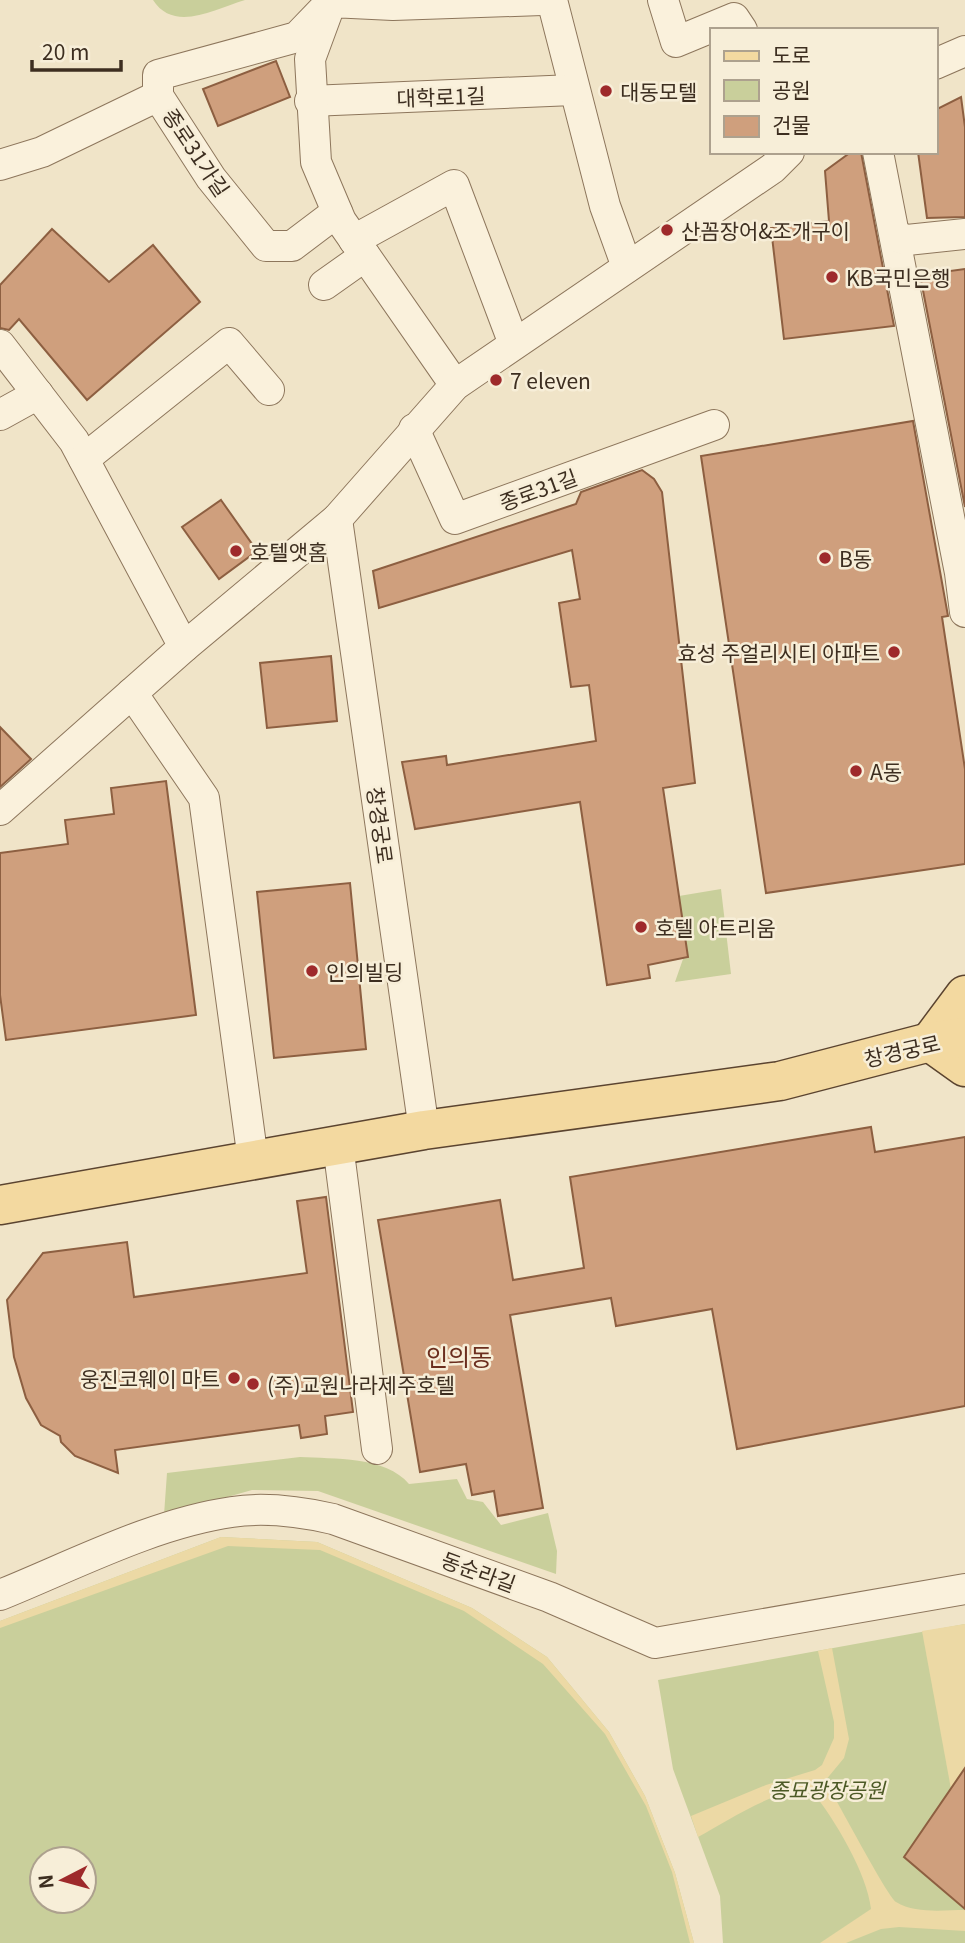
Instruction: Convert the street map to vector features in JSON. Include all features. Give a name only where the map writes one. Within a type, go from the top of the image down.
[{"type":"main road","points":[[965,995],[948,1039],[965,1067]]},
{"type":"main road","name":"창경궁로","points":[[0,1205],[424,1130],[780,1081],[948,1039]]},
{"type":"street","points":[[331,1],[393,5],[542,0]]},
{"type":"street","points":[[552,0],[604,206],[627,267]]},
{"type":"street","points":[[663,0],[676,42],[734,18],[741,28]]},
{"type":"street","points":[[158,96],[158,75],[297,37],[331,1]]},
{"type":"street","points":[[331,1],[318,30],[310,59],[310,101],[316,162],[337,212],[455,385]]},
{"type":"street","points":[[937,63],[965,51]]},
{"type":"street","name":"대학로1길","points":[[310,101],[573,90]]},
{"type":"street","name":"종로31가길","points":[[0,165],[42,152],[158,96],[211,178],[266,246],[292,246],[337,212]]},
{"type":"street","points":[[0,810],[184,647],[337,519],[455,385],[773,168],[787,154]]},
{"type":"street","points":[[878,154],[958,560],[965,612]]},
{"type":"street","points":[[324,285],[360,248],[454,185],[514,344]]},
{"type":"street","points":[[895,236],[907,240],[965,234]]},
{"type":"street","points":[[84,459],[229,343],[268,390]]},
{"type":"street","points":[[0,345],[84,459],[184,647]]},
{"type":"street","points":[[0,415],[38,394]]},
{"type":"street","name":"종로31길","points":[[414,429],[455,519],[714,425]]},
{"type":"street","name":"창경궁로","points":[[337,519],[424,1130]]},
{"type":"street","points":[[132,693],[204,798],[253,1160]]},
{"type":"street","points":[[338,1145],[377,1449]]},
{"type":"street","name":"동순라길","points":[[0,1595],[144,1538],[200,1518],[234,1511],[309,1514],[333,1518],[549,1597],[655,1643],[965,1590]]},
{"type":"green space","points":[[153,0],[245,0],[208,13],[183,17],[162,10]]},
{"type":"green space","points":[[721,889],[731,974],[675,982],[683,959],[688,958],[679,896]]},
{"type":"green space","points":[[300,1457],[343,1459],[373,1464],[387,1468],[409,1484],[457,1479],[467,1499],[483,1502],[501,1525],[548,1513],[557,1551],[556,1574],[318,1491],[252,1490],[164,1515],[167,1473]]},
{"type":"green space","points":[[221,1537],[317,1542],[472,1608],[547,1657],[609,1732],[645,1796],[675,1873],[694,1943],[0,1943],[0,1621]]},
{"type":"green space","name":"종묘광장공원","points":[[965,1624],[965,1943],[723,1943],[720,1896],[673,1769],[658,1680]]},
{"type":"sand","points":[[221,1537],[317,1542],[472,1608],[547,1657],[609,1732],[645,1796],[675,1873],[694,1943],[690,1943],[672,1872],[646,1806],[605,1734],[543,1664],[464,1611],[320,1550],[228,1546],[0,1628],[0,1621]]},
{"type":"sand","points":[[965,1624],[965,1786],[951,1789],[922,1631]]},
{"type":"sand","points":[[832,1648],[849,1739],[844,1758],[825,1781],[896,1902],[921,1910],[965,1910],[965,1931],[899,1927],[881,1929],[846,1943],[820,1943],[871,1909],[863,1879],[849,1847],[812,1791],[799,1791],[769,1799],[698,1837],[691,1816],[766,1785],[815,1770],[822,1765],[834,1738],[834,1722],[818,1651]]},
{"type":"building","points":[[276,61],[290,97],[218,126],[203,89]]},
{"type":"building","points":[[961,97],[965,127],[965,217],[927,218],[918,154],[937,154],[937,109]]},
{"type":"building","name":"KB국민은행","points":[[848,154],[861,154],[894,326],[784,339],[771,228],[829,221],[825,171]]},
{"type":"building","points":[[52,229],[109,282],[153,245],[200,302],[87,400],[19,319],[9,330],[0,328],[0,285]]},
{"type":"building","points":[[965,269],[965,507],[920,275]]},
{"type":"building","points":[[913,421],[948,616],[942,617],[965,769],[965,864],[766,893],[701,456]]},
{"type":"building","points":[[642,470],[654,479],[662,492],[695,783],[663,788],[688,957],[648,965],[650,978],[607,985],[580,802],[415,829],[402,762],[446,756],[447,765],[596,741],[589,685],[571,687],[559,603],[580,599],[572,550],[379,608],[373,571],[576,504],[581,492]]},
{"type":"building","points":[[221,500],[257,551],[219,579],[182,527]]},
{"type":"building","points":[[331,656],[337,721],[267,728],[260,663]]},
{"type":"building","points":[[0,727],[31,759],[0,787]]},
{"type":"building","points":[[166,781],[196,1015],[6,1040],[0,995],[0,853],[68,844],[65,820],[114,814],[111,788]]},
{"type":"building","name":"인의빌딩","points":[[350,883],[366,1049],[274,1058],[257,892]]},
{"type":"building","points":[[871,1127],[875,1152],[965,1137],[965,1406],[737,1449],[712,1309],[616,1326],[611,1298],[510,1315],[543,1508],[498,1516],[494,1491],[472,1495],[466,1464],[420,1472],[378,1220],[500,1200],[513,1280],[584,1268],[570,1177]]},
{"type":"building","points":[[326,1197],[353,1412],[325,1416],[327,1434],[301,1438],[299,1425],[115,1450],[118,1473],[75,1456],[61,1442],[60,1436],[41,1425],[26,1398],[14,1357],[7,1300],[43,1253],[127,1242],[134,1297],[307,1273],[297,1201]]},
{"type":"building","points":[[965,1768],[965,1909],[904,1857]]},
{"type":"place","name":"대동모텔","points":[[606,91]]},
{"type":"place","name":"산꼼장어&조개구이","points":[[667,230]]},
{"type":"place","name":"KB국민은행","points":[[832,277]]},
{"type":"place","name":"7 eleven","points":[[496,380]]},
{"type":"place","name":"호텔앳홈","points":[[236,551]]},
{"type":"place","name":"B동","points":[[825,558]]},
{"type":"place","name":"효성 주얼리시티 아파트","points":[[894,652]]},
{"type":"place","name":"A동","points":[[856,771]]},
{"type":"place","name":"호텔 아트리움","points":[[641,927]]},
{"type":"place","name":"인의빌딩","points":[[312,971]]},
{"type":"place","name":"웅진코웨이 마트","points":[[234,1378]]},
{"type":"place","name":"(주)교원나라제주호텔","points":[[253,1384]]},
{"type":"district","name":"인의동","points":[[459,1355]]}]
